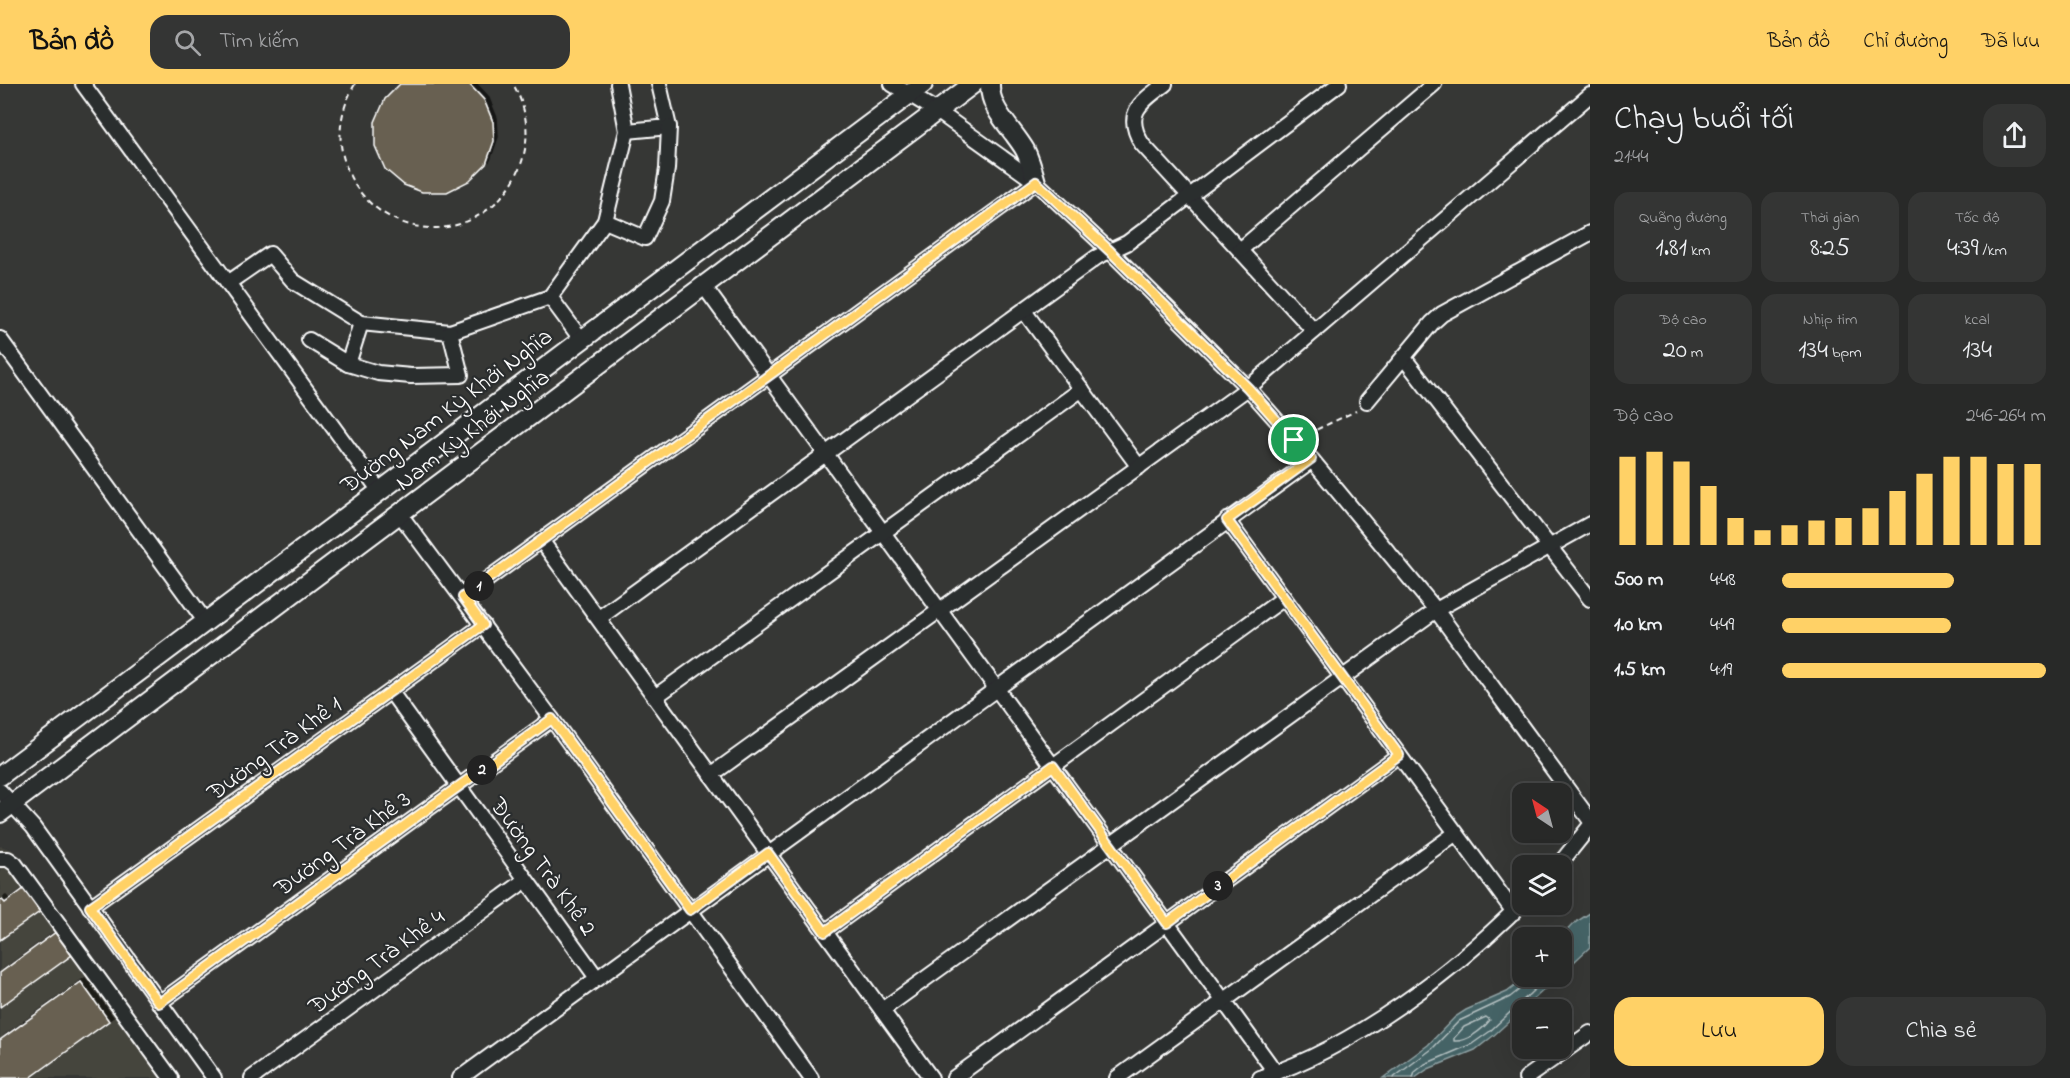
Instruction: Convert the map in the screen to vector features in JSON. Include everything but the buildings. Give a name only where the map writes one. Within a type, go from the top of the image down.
[{"type":"main road","name":"Nam Kỳ Khởi Nghĩa","points":[[4,803],[399,513],[973,84]]},
{"type":"main road","points":[[990,84],[990,95],[994,105],[1024,149],[1036,182]]},
{"type":"main road","name":"Đường Nam Kỳ Khởi Nghĩa","points":[[0,776],[915,89]]},
{"type":"street","points":[[83,84],[379,490]]},
{"type":"street","points":[[228,283],[270,254],[294,281],[362,323],[450,332],[550,297],[605,222],[627,131],[618,84]]},
{"type":"street","points":[[605,222],[645,238],[662,201],[667,169],[669,127],[659,84]]},
{"type":"street","points":[[892,84],[915,89],[937,111],[1036,182],[1110,251],[1248,388],[1311,459],[1436,609],[1590,820]]},
{"type":"street","points":[[1165,84],[1139,104],[1134,114],[1133,125],[1142,144],[1314,332]]},
{"type":"street","points":[[598,618],[1097,257],[1127,243],[1190,196],[1322,89],[1339,84]]},
{"type":"street","points":[[1240,250],[1434,84]]},
{"type":"street","points":[[711,775],[1248,388],[1590,95]]},
{"type":"street","points":[[627,131],[669,127]]},
{"type":"street","points":[[463,597],[1036,182]]},
{"type":"street","points":[[1367,401],[1432,323],[1453,307],[1590,233]]},
{"type":"street","points":[[704,285],[1276,1073]]},
{"type":"street","points":[[550,297],[581,339]]},
{"type":"street","points":[[1024,310],[1139,466]]},
{"type":"street","points":[[348,364],[362,323]]},
{"type":"street","points":[[309,340],[348,364],[378,373],[411,376],[460,375],[450,332]]},
{"type":"street","points":[[0,339],[205,621]]},
{"type":"street","points":[[1404,358],[1590,599]]},
{"type":"street","points":[[655,697],[1082,388]]},
{"type":"street","points":[[460,1078],[1311,459]]},
{"type":"street","points":[[399,513],[552,719],[811,1078]]},
{"type":"street","points":[[1227,520],[1456,833],[1512,900]]},
{"type":"street","points":[[882,1010],[1436,609],[1590,524]]},
{"type":"street","points":[[541,540],[931,1078]]},
{"type":"street","points":[[825,932],[1284,598]]},
{"type":"street","name":"Đường Trà Khê 1","points":[[90,907],[483,625]]},
{"type":"street","name":"Đường Trà Khê 2","points":[[391,692],[597,978]]},
{"type":"street","name":"Đường Trà Khê 3","points":[[159,1003],[552,719]]},
{"type":"street","points":[[954,1078],[1399,755]]},
{"type":"street","points":[[4,803],[33,827],[214,1078]]},
{"type":"street","points":[[1567,855],[1590,826]]},
{"type":"street","points":[[1117,1078],[1456,833]]},
{"type":"street","points":[[0,859],[8,859],[15,864],[171,1078]]},
{"type":"street","name":"Đường Trà Khê 4","points":[[252,1078],[526,880]]},
{"type":"street","points":[[1260,1078],[1297,1065],[1342,1041],[1397,1007],[1451,967],[1512,912]]},
{"type":"street","points":[[1526,1078],[1590,1033]]},
{"type":"path","points":[[356,84],[345,107],[341,127],[341,148],[349,174],[360,192],[380,210],[404,223],[431,227],[459,224],[484,213],[500,200],[516,178],[525,153],[527,127],[521,101],[513,84]]},
{"type":"path","points":[[1294,440],[1353,414],[1367,401]]},
{"type":"shaded area","points":[[0,846],[12,850],[20,857],[181,1078],[0,1078]]},
{"type":"water","points":[[1590,913],[1590,947],[1572,964],[1570,927]]},
{"type":"water","points":[[1514,987],[1547,987],[1534,999],[1512,999],[1512,1019],[1475,1050],[1428,1069],[1415,1078],[1383,1078],[1428,1045],[1455,1017]]},
{"type":"route","points":[[1036,182],[1110,251],[1248,388],[1294,440],[1311,459],[1227,520],[1399,755],[1167,923],[1053,766],[825,932],[768,853],[690,910],[552,719],[159,1003],[90,907],[483,625],[463,597],[1036,182]]}]
